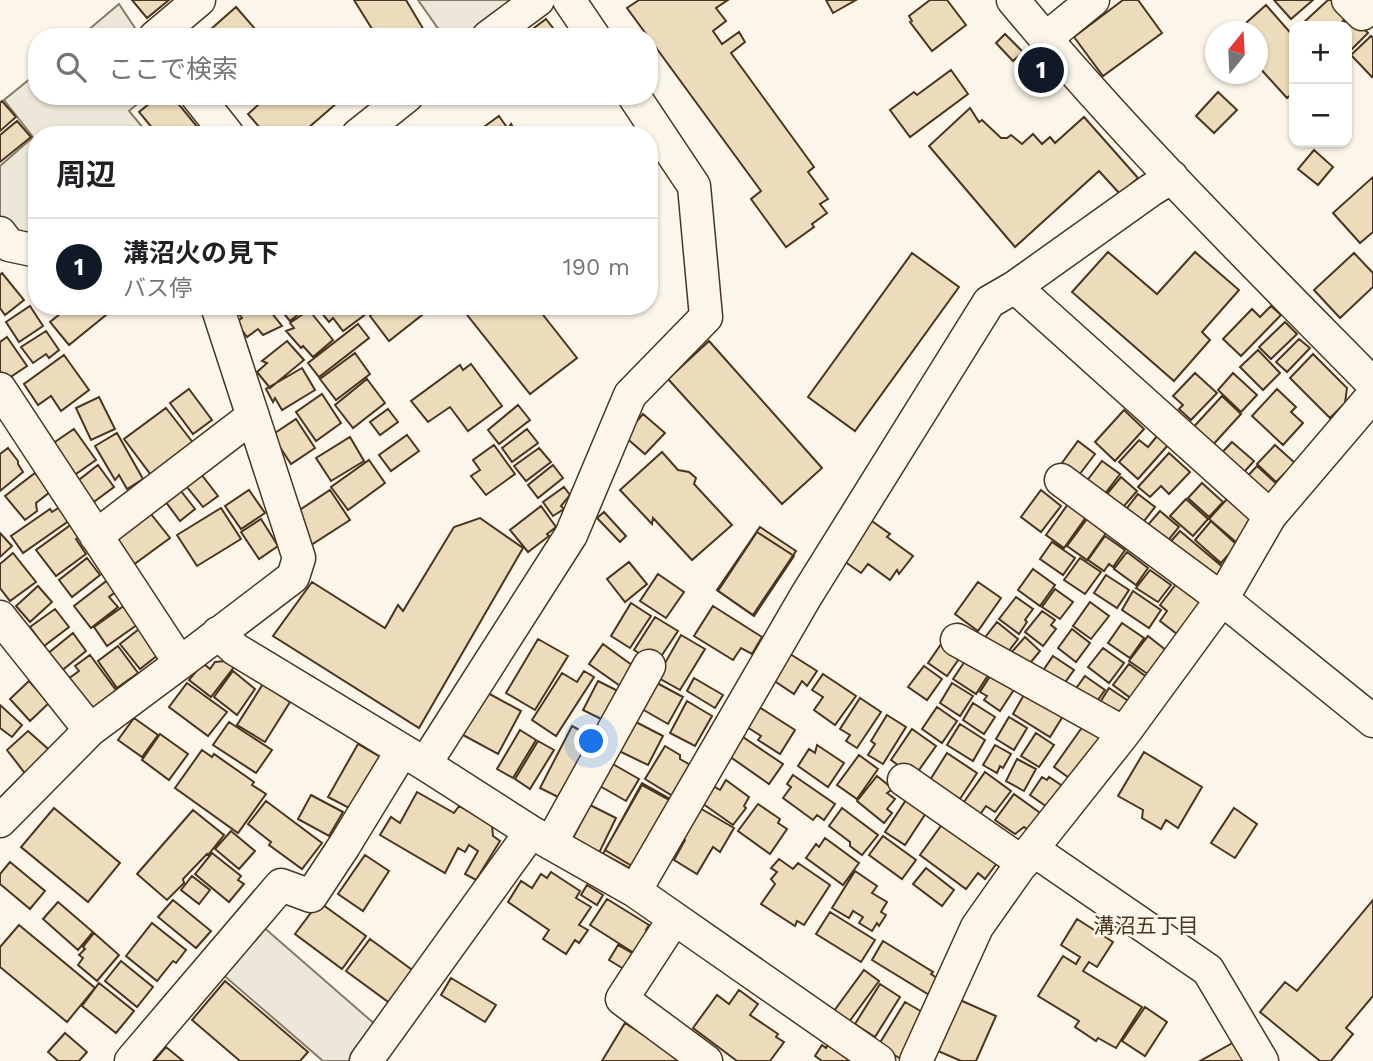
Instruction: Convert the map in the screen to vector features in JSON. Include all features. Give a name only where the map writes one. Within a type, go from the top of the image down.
[{"type":"street","points":[[166,28],[199,0]]},
{"type":"street","points":[[500,28],[538,0]]},
{"type":"street","points":[[569,0],[588,28]]},
{"type":"street","points":[[1013,0],[1172,177],[1373,384]]},
{"type":"street","points":[[1045,38],[1093,0]]},
{"type":"street","points":[[1348,0],[1362,14],[1373,2]]},
{"type":"street","points":[[204,105],[221,126]]},
{"type":"street","points":[[369,126],[396,105]]},
{"type":"street","points":[[640,105],[654,126]]},
{"type":"street","points":[[131,1061],[281,885],[312,895],[344,846],[413,757],[571,535],[630,395],[706,317],[694,186],[658,132]]},
{"type":"street","points":[[635,891],[806,596],[989,302],[1015,287],[1172,177]]},
{"type":"street","points":[[1015,287],[1270,516]]},
{"type":"street","points":[[0,821],[90,730],[293,577],[299,558],[219,315]]},
{"type":"street","points":[[0,389],[180,663]]},
{"type":"street","points":[[916,1061],[977,927],[1027,856],[1124,733],[1222,599],[1270,516],[1373,395]]},
{"type":"street","points":[[96,536],[253,416]]},
{"type":"street","points":[[1061,480],[1222,599],[1373,721]]},
{"type":"street","points":[[0,617],[90,730]]},
{"type":"street","points":[[218,633],[235,649],[541,838],[635,891],[879,1061]]},
{"type":"street","points":[[957,640],[1124,733]]},
{"type":"street","points":[[366,1061],[541,838],[649,666]]},
{"type":"street","points":[[904,780],[1208,970],[1262,1061]]},
{"type":"street","points":[[674,919],[622,999],[706,1061]]},
{"type":"shaded area","points":[[418,0],[521,0],[477,28],[438,28]]},
{"type":"shaded area","points":[[119,4],[135,28],[91,28]]},
{"type":"shaded area","points":[[28,80],[28,105],[136,105],[129,111],[142,126],[28,126],[28,131],[4,100]]},
{"type":"shaded area","points":[[28,141],[28,238],[15,235],[0,216],[0,166]]},
{"type":"shaded area","points":[[261,925],[377,1026],[350,1061],[323,1061],[221,973]]},
{"type":"building","points":[[132,0],[169,0],[147,18]]},
{"type":"building","points":[[354,0],[406,0],[423,28],[371,28]]},
{"type":"building","points":[[639,0],[728,0],[716,8],[726,21],[713,31],[722,44],[739,32],[745,42],[731,53],[814,167],[808,172],[828,199],[820,204],[827,213],[812,224],[814,227],[786,247],[751,199],[761,191],[658,50],[658,28],[642,28],[627,8]]},
{"type":"building","points":[[826,0],[856,0],[833,13]]},
{"type":"building","points":[[930,0],[947,0],[966,25],[932,51],[910,22],[912,21],[909,16]]},
{"type":"building","points":[[1123,0],[1138,0],[1162,33],[1103,76],[1074,37]]},
{"type":"building","points":[[1274,0],[1313,0],[1291,19]]},
{"type":"building","points":[[1328,0],[1340,0],[1352,13],[1343,21],[1305,21]]},
{"type":"building","points":[[1266,5],[1289,31],[1287,98],[1268,77],[1268,21],[1248,21]]},
{"type":"building","points":[[236,7],[254,28],[212,28]]},
{"type":"building","points":[[1351,16],[1368,33],[1352,49],[1352,21],[1346,21]]},
{"type":"building","points":[[546,19],[553,28],[534,28]]},
{"type":"building","points":[[1005,34],[1023,52],[1013,61],[996,43]]},
{"type":"building","points":[[1371,36],[1373,38],[1372,77],[1352,56]]},
{"type":"building","points":[[951,70],[968,94],[910,137],[890,110],[914,92],[917,95]]},
{"type":"building","points":[[1218,92],[1237,110],[1214,133],[1196,116]]},
{"type":"building","points":[[2,101],[16,117],[0,131],[0,103]]},
{"type":"building","points":[[148,105],[179,105],[197,126],[151,126],[139,112]]},
{"type":"building","points":[[258,105],[335,105],[310,126],[258,126],[248,114]]},
{"type":"building","points":[[970,108],[979,122],[982,120],[1001,138],[1011,135],[1022,144],[1033,134],[1042,144],[1050,137],[1055,143],[1084,117],[1138,178],[1120,194],[1099,171],[1015,247],[929,146]]},
{"type":"building","points":[[499,116],[506,126],[485,126]]},
{"type":"building","points":[[17,121],[28,134],[28,139],[0,162],[0,135]]},
{"type":"building","points":[[1314,150],[1333,167],[1318,185],[1298,169]]},
{"type":"building","points":[[1373,177],[1373,232],[1360,243],[1333,213]]},
{"type":"building","points":[[1108,252],[1157,294],[1195,252],[1239,290],[1202,332],[1210,340],[1174,381],[1072,292]]},
{"type":"building","points":[[912,253],[959,287],[855,431],[808,397]]},
{"type":"building","points":[[1354,253],[1373,273],[1373,287],[1340,318],[1314,290]]},
{"type":"building","points":[[2,273],[24,300],[5,315],[0,308]]},
{"type":"building","points":[[1271,306],[1281,315],[1241,356],[1223,339],[1252,309],[1260,317]]},
{"type":"building","points":[[28,307],[28,315],[36,315],[43,326],[19,342],[6,322]]},
{"type":"building","points":[[59,315],[106,315],[69,345],[50,322]]},
{"type":"building","points":[[240,315],[273,315],[282,326],[263,335],[258,329],[247,337],[236,322],[242,318]]},
{"type":"building","points":[[285,315],[297,315],[290,321]]},
{"type":"building","points":[[302,315],[313,315],[333,340],[313,357],[286,331],[294,328],[290,323]]},
{"type":"building","points":[[323,315],[365,315],[343,331],[333,318],[329,322]]},
{"type":"building","points":[[371,315],[422,315],[389,341]]},
{"type":"building","points":[[467,315],[543,315],[577,358],[530,394]]},
{"type":"building","points":[[1285,322],[1297,334],[1271,359],[1259,347]]},
{"type":"building","points":[[358,324],[369,338],[319,377],[308,363]]},
{"type":"building","points":[[46,331],[59,350],[49,358],[46,354],[33,363],[21,347]]},
{"type":"building","points":[[7,337],[27,366],[6,380],[0,371],[0,342]]},
{"type":"building","points":[[1299,339],[1310,348],[1287,372],[1276,362]]},
{"type":"building","points":[[287,341],[304,360],[270,388],[257,372],[267,363],[262,361]]},
{"type":"building","points":[[709,341],[822,468],[782,504],[668,379]]},
{"type":"building","points":[[1258,350],[1280,373],[1263,390],[1240,367]]},
{"type":"building","points":[[355,353],[370,374],[336,400],[320,379]]},
{"type":"building","points":[[1313,354],[1347,388],[1345,403],[1330,418],[1290,378]]},
{"type":"building","points":[[64,355],[89,390],[61,411],[51,396],[38,405],[24,384]]},
{"type":"building","points":[[471,364],[502,406],[468,431],[450,407],[428,422],[411,401],[460,365],[463,370]]},
{"type":"building","points":[[302,368],[315,390],[282,410],[275,398],[273,402],[266,389]]},
{"type":"building","points":[[1195,373],[1217,393],[1191,420],[1179,409],[1183,405],[1173,396]]},
{"type":"building","points":[[1233,373],[1257,395],[1241,412],[1218,390]]},
{"type":"building","points":[[367,379],[385,403],[353,428],[335,405]]},
{"type":"building","points":[[189,389],[212,420],[193,434],[170,403]]},
{"type":"building","points":[[1277,389],[1296,407],[1291,412],[1303,423],[1283,445],[1252,416]]},
{"type":"building","points":[[322,394],[341,423],[316,441],[296,412]]},
{"type":"building","points":[[1222,396],[1241,414],[1210,448],[1190,431]]},
{"type":"building","points":[[99,397],[115,429],[91,440],[76,408]]},
{"type":"building","points":[[518,405],[530,420],[499,444],[488,430]]},
{"type":"building","points":[[166,408],[194,444],[151,475],[124,439]]},
{"type":"building","points":[[388,409],[398,422],[380,435],[370,422]]},
{"type":"building","points":[[1124,410],[1144,429],[1115,461],[1095,442]]},
{"type":"building","points":[[643,414],[665,433],[645,454],[624,436]]},
{"type":"building","points":[[296,419],[315,448],[291,464],[272,435]]},
{"type":"building","points":[[74,429],[96,460],[73,476],[52,444]]},
{"type":"building","points":[[527,429],[538,443],[512,462],[502,448]]},
{"type":"building","points":[[117,433],[143,479],[127,489],[119,475],[115,480],[95,446]]},
{"type":"building","points":[[407,435],[419,451],[391,471],[379,455]]},
{"type":"building","points":[[1158,435],[1169,444],[1138,479],[1119,462],[1139,440],[1148,447]]},
{"type":"building","points":[[350,437],[364,461],[331,481],[316,458]]},
{"type":"building","points":[[1078,441],[1095,454],[1076,479],[1059,467]]},
{"type":"building","points":[[1232,442],[1254,461],[1237,480],[1215,460]]},
{"type":"building","points":[[494,445],[515,474],[486,495],[471,476],[480,470],[473,460]]},
{"type":"building","points":[[1275,445],[1295,463],[1276,482],[1257,464]]},
{"type":"building","points":[[8,448],[23,472],[0,491],[0,454]]},
{"type":"building","points":[[539,448],[551,462],[526,481],[514,466]]},
{"type":"building","points":[[662,452],[678,470],[689,472],[696,478],[694,484],[732,525],[692,560],[653,518],[652,524],[620,490]]},
{"type":"building","points":[[1169,453],[1190,472],[1169,494],[1161,486],[1150,497],[1138,487]]},
{"type":"building","points":[[369,460],[385,483],[348,510],[331,487]]},
{"type":"building","points":[[1102,461],[1120,474],[1104,495],[1086,482]]},
{"type":"building","points":[[98,465],[114,487],[91,504],[75,483]]},
{"type":"building","points":[[553,465],[563,478],[538,498],[528,485]]},
{"type":"building","points":[[1257,466],[1279,486],[1264,502],[1242,482]]},
{"type":"building","points":[[35,473],[50,492],[36,503],[37,511],[25,520],[5,496]]},
{"type":"building","points":[[201,474],[218,496],[203,507],[186,486]]},
{"type":"building","points":[[1121,477],[1137,491],[1118,513],[1102,500]]},
{"type":"building","points":[[1202,483],[1223,502],[1209,517],[1188,498]]},
{"type":"building","points":[[177,486],[195,509],[180,521],[162,497]]},
{"type":"building","points":[[564,487],[570,495],[561,506],[564,509],[553,516],[543,502]]},
{"type":"building","points":[[249,490],[265,513],[241,529],[225,506]]},
{"type":"building","points":[[330,490],[350,520],[311,545],[292,515]]},
{"type":"building","points":[[1041,490],[1061,506],[1041,532],[1021,517]]},
{"type":"building","points":[[1138,494],[1155,507],[1137,530],[1120,517]]},
{"type":"building","points":[[1186,499],[1208,519],[1193,536],[1170,516]]},
{"type":"building","points":[[1227,499],[1254,522],[1236,542],[1209,519]]},
{"type":"building","points":[[1068,504],[1086,517],[1064,548],[1046,535]]},
{"type":"building","points":[[541,506],[556,527],[528,552],[510,530]]},
{"type":"building","points":[[60,507],[70,520],[23,553],[11,536],[50,509],[52,512]]},
{"type":"building","points":[[221,508],[241,539],[197,566],[177,535]]},
{"type":"building","points":[[147,509],[170,538],[133,565],[111,536]]},
{"type":"building","points":[[1160,511],[1179,527],[1166,543],[1146,527]]},
{"type":"building","points":[[604,512],[626,536],[620,542],[597,518]]},
{"type":"building","points":[[480,518],[523,548],[419,728],[273,636],[312,582],[385,628],[398,605],[403,611],[454,527]]},
{"type":"building","points":[[261,519],[278,546],[259,559],[241,532]]},
{"type":"building","points":[[869,519],[890,534],[887,537],[913,556],[899,574],[897,570],[890,580],[868,564],[861,573],[841,559]]},
{"type":"building","points":[[1087,519],[1106,533],[1087,560],[1067,546]]},
{"type":"building","points":[[1211,521],[1237,545],[1221,563],[1195,540]]},
{"type":"building","points":[[72,524],[81,536],[76,539],[86,554],[56,576],[36,550]]},
{"type":"building","points":[[760,527],[796,551],[753,615],[717,590]]},
{"type":"building","points":[[1180,531],[1225,569],[1211,586],[1165,548]]},
{"type":"building","points":[[757,532],[794,556],[754,616],[718,591]]},
{"type":"building","points":[[0,533],[12,546],[0,557]]},
{"type":"building","points":[[1105,536],[1125,550],[1113,567],[1109,564],[1104,571],[1088,560]]},
{"type":"building","points":[[1052,542],[1075,558],[1063,575],[1040,559]]},
{"type":"building","points":[[1127,552],[1148,568],[1136,585],[1114,569]]},
{"type":"building","points":[[13,553],[36,582],[10,601],[0,588],[0,564]]},
{"type":"building","points":[[87,558],[100,575],[72,597],[59,580]]},
{"type":"building","points":[[1080,558],[1101,572],[1085,594],[1064,580]]},
{"type":"building","points":[[629,562],[647,584],[625,602],[607,579]]},
{"type":"building","points":[[1033,569],[1055,585],[1040,606],[1018,590]]},
{"type":"building","points":[[1150,570],[1171,585],[1158,602],[1136,588]]},
{"type":"building","points":[[658,574],[684,592],[666,618],[640,601]]},
{"type":"building","points":[[1106,575],[1129,590],[1117,608],[1094,593]]},
{"type":"building","points":[[109,579],[118,590],[109,597],[118,607],[91,628],[74,606]]},
{"type":"building","points":[[978,582],[1001,598],[978,631],[955,614]]},
{"type":"building","points":[[1177,583],[1202,601],[1177,634],[1160,621],[1167,611],[1160,605]]},
{"type":"building","points":[[38,586],[52,602],[30,622],[16,606]]},
{"type":"building","points":[[1055,589],[1073,602],[1060,619],[1042,607]]},
{"type":"building","points":[[1133,591],[1161,610],[1149,628],[1122,610]]},
{"type":"building","points":[[1016,597],[1033,609],[1019,634],[999,619]]},
{"type":"building","points":[[1090,602],[1109,616],[1091,639],[1073,626]]},
{"type":"building","points":[[128,603],[141,622],[107,646],[94,627]]},
{"type":"building","points":[[631,603],[651,616],[630,648],[611,636]]},
{"type":"building","points":[[713,606],[762,637],[752,654],[741,648],[733,660],[694,636]]},
{"type":"building","points":[[55,609],[69,627],[44,646],[30,627]]},
{"type":"building","points":[[1042,611],[1055,620],[1051,625],[1056,629],[1043,646],[1025,632]]},
{"type":"building","points":[[655,617],[678,631],[656,664],[634,650]]},
{"type":"building","points":[[997,622],[1018,639],[1004,657],[983,640]]},
{"type":"building","points":[[1122,623],[1144,638],[1130,658],[1108,643]]},
{"type":"building","points":[[143,626],[163,651],[140,669],[120,644]]},
{"type":"building","points":[[1072,629],[1090,643],[1076,662],[1058,648]]},
{"type":"building","points":[[73,633],[86,651],[60,672],[46,655]]},
{"type":"building","points":[[681,635],[705,649],[680,690],[657,677]]},
{"type":"building","points":[[1148,636],[1167,651],[1149,675],[1129,661]]},
{"type":"building","points":[[1025,637],[1040,651],[1026,668],[1010,654]]},
{"type":"building","points":[[538,639],[568,656],[535,710],[506,693]]},
{"type":"building","points":[[944,640],[963,653],[947,676],[928,663]]},
{"type":"building","points":[[603,644],[640,671],[626,690],[589,664]]},
{"type":"building","points":[[118,646],[138,673],[117,688],[98,661]]},
{"type":"building","points":[[1103,648],[1124,663],[1109,683],[1088,667]]},
{"type":"building","points":[[787,652],[817,671],[807,686],[802,681],[794,694],[770,678]]},
{"type":"building","points":[[90,655],[118,693],[92,712],[68,679],[79,671],[75,666]]},
{"type":"building","points":[[1053,656],[1074,670],[1058,692],[1038,678]]},
{"type":"building","points":[[967,658],[990,672],[976,694],[953,679]]},
{"type":"building","points":[[226,661],[234,667],[211,697],[189,680],[203,663],[210,669],[215,662]]},
{"type":"building","points":[[1129,664],[1148,678],[1132,699],[1113,685]]},
{"type":"building","points":[[924,666],[942,679],[927,700],[908,687]]},
{"type":"building","points":[[994,670],[1017,685],[1000,711],[984,700],[987,696],[980,692]]},
{"type":"building","points":[[233,671],[255,689],[237,715],[214,697]]},
{"type":"building","points":[[584,671],[594,677],[556,736],[532,720],[562,673],[577,682]]},
{"type":"building","points":[[823,674],[856,696],[835,725],[814,710],[823,697],[812,690]]},
{"type":"building","points":[[1085,676],[1105,690],[1090,711],[1070,697]]},
{"type":"building","points":[[694,678],[723,695],[715,708],[687,691]]},
{"type":"building","points":[[29,681],[49,703],[30,721],[10,699]]},
{"type":"building","points":[[598,681],[622,693],[607,722],[583,710]]},
{"type":"building","points":[[187,683],[227,712],[208,736],[169,707]]},
{"type":"building","points":[[657,683],[683,697],[668,724],[642,709]]},
{"type":"building","points":[[952,683],[973,696],[960,716],[940,703]]},
{"type":"building","points":[[263,684],[290,702],[265,742],[237,725]]},
{"type":"building","points":[[1109,688],[1130,702],[1115,725],[1094,712]]},
{"type":"building","points":[[486,692],[521,711],[498,754],[463,735]]},
{"type":"building","points":[[1025,693],[1063,716],[1050,737],[1013,714]]},
{"type":"building","points":[[860,698],[881,712],[857,748],[846,741],[850,735],[840,729]]},
{"type":"building","points":[[687,701],[712,716],[695,746],[670,733]]},
{"type":"building","points":[[973,703],[995,717],[984,734],[963,720]]},
{"type":"building","points":[[0,705],[22,725],[12,737],[0,728]]},
{"type":"building","points":[[759,707],[795,730],[780,754],[758,740],[761,736],[747,727]]},
{"type":"building","points":[[937,707],[957,721],[942,743],[922,729]]},
{"type":"building","points":[[887,715],[906,727],[883,764],[868,755],[875,744],[871,741]]},
{"type":"building","points":[[1009,717],[1027,728],[1014,750],[996,739]]},
{"type":"building","points":[[134,718],[158,735],[142,757],[118,740]]},
{"type":"building","points":[[634,721],[663,736],[648,765],[619,751]]},
{"type":"building","points":[[229,722],[272,750],[256,773],[213,745]]},
{"type":"building","points":[[960,724],[985,740],[973,761],[947,745]]},
{"type":"building","points":[[572,726],[594,738],[562,799],[540,788]]},
{"type":"building","points":[[1083,726],[1101,738],[1072,780],[1054,767]]},
{"type":"building","points":[[912,729],[936,746],[914,777],[891,760]]},
{"type":"building","points":[[520,730],[536,740],[513,778],[497,769]]},
{"type":"building","points":[[28,731],[55,755],[27,776],[7,750]]},
{"type":"building","points":[[737,733],[783,764],[769,784],[729,756]]},
{"type":"building","points":[[1036,733],[1054,745],[1039,767],[1021,756]]},
{"type":"building","points":[[160,734],[188,754],[169,780],[142,760]]},
{"type":"building","points":[[538,741],[554,750],[530,789],[515,779]]},
{"type":"building","points":[[358,744],[382,758],[353,810],[328,797]]},
{"type":"building","points":[[817,745],[844,763],[828,787],[798,766],[809,749],[815,753]]},
{"type":"building","points":[[995,745],[1011,754],[997,773],[983,765]]},
{"type":"building","points":[[665,746],[694,767],[676,798],[645,779]]},
{"type":"building","points":[[202,750],[212,757],[214,754],[254,782],[252,785],[266,794],[238,833],[175,788]]},
{"type":"building","points":[[1144,752],[1202,787],[1178,828],[1166,820],[1161,829],[1142,818],[1143,810],[1118,796]]},
{"type":"building","points":[[947,753],[977,773],[960,799],[930,780]]},
{"type":"building","points":[[859,755],[878,769],[857,799],[837,785]]},
{"type":"building","points":[[1017,759],[1036,769],[1024,791],[1006,781]]},
{"type":"building","points":[[611,763],[639,779],[626,801],[598,785]]},
{"type":"building","points":[[985,772],[1011,791],[995,812],[986,806],[976,820],[959,809]]},
{"type":"building","points":[[793,775],[835,804],[824,820],[817,815],[813,820],[783,798],[791,787],[787,784]]},
{"type":"building","points":[[877,776],[893,789],[887,793],[895,799],[887,809],[892,813],[884,823],[857,801]]},
{"type":"building","points":[[1042,777],[1047,780],[1049,777],[1064,787],[1050,809],[1030,795]]},
{"type":"building","points":[[726,780],[749,797],[744,806],[746,808],[733,825],[699,801],[708,789],[715,787],[720,790]]},
{"type":"building","points":[[642,783],[674,801],[631,869],[603,854]]},
{"type":"building","points":[[642,785],[675,803],[632,866],[605,850]]},
{"type":"building","points":[[417,792],[454,813],[459,806],[492,825],[493,836],[500,841],[476,880],[465,874],[478,851],[469,845],[465,852],[458,848],[445,873],[380,835],[391,817],[400,823]]},
{"type":"building","points":[[1014,794],[1043,815],[1031,832],[1024,827],[1015,834],[995,820]]},
{"type":"building","points":[[311,795],[343,812],[329,836],[298,819]]},
{"type":"building","points":[[906,800],[926,813],[905,845],[885,832]]},
{"type":"building","points":[[266,801],[322,843],[302,869],[269,845],[271,842],[248,824]]},
{"type":"building","points":[[758,804],[780,819],[778,823],[787,829],[770,854],[738,831]]},
{"type":"building","points":[[590,805],[616,818],[599,853],[572,840]]},
{"type":"building","points":[[698,807],[734,828],[720,852],[713,847],[697,874],[674,860],[685,840],[678,835]]},
{"type":"building","points":[[54,808],[120,863],[88,902],[21,847]]},
{"type":"building","points":[[842,808],[878,835],[862,855],[829,826]]},
{"type":"building","points":[[1234,808],[1257,824],[1235,858],[1211,843]]},
{"type":"building","points":[[193,810],[224,835],[167,900],[137,874]]},
{"type":"building","points":[[943,823],[997,863],[985,879],[978,873],[966,889],[920,855]]},
{"type":"building","points":[[231,831],[255,851],[239,869],[215,849]]},
{"type":"building","points":[[883,836],[916,860],[902,879],[869,855]]},
{"type":"building","points":[[825,838],[859,863],[843,885],[806,858],[816,844],[819,847]]},
{"type":"building","points":[[212,853],[241,876],[238,880],[244,884],[229,902],[195,874]]},
{"type":"building","points":[[365,855],[389,871],[363,911],[338,894]]},
{"type":"building","points":[[779,859],[793,869],[798,863],[830,885],[804,925],[797,921],[795,926],[761,904],[775,884],[771,879],[777,872],[771,868]]},
{"type":"building","points":[[10,862],[45,891],[30,909],[0,884],[0,874]]},
{"type":"building","points":[[926,868],[954,890],[942,906],[913,884]]},
{"type":"building","points":[[855,871],[877,886],[872,893],[887,902],[881,912],[886,915],[872,931],[859,923],[863,917],[853,911],[849,918],[832,908]]},
{"type":"building","points":[[551,872],[580,891],[576,898],[591,907],[579,925],[588,930],[579,943],[575,940],[566,954],[543,939],[549,930],[508,902],[521,881],[532,888],[541,874],[547,878]]},
{"type":"building","points":[[192,876],[210,890],[199,904],[181,890]]},
{"type":"building","points":[[587,885],[603,895],[597,905],[581,895]]},
{"type":"building","points":[[607,899],[649,925],[646,930],[651,933],[634,953],[590,925]]},
{"type":"building","points":[[173,900],[211,931],[196,948],[158,917]]},
{"type":"building","points":[[1373,900],[1373,996],[1346,1028],[1353,1034],[1331,1061],[1320,1061],[1260,1012],[1285,982],[1297,991]]},
{"type":"building","points":[[58,902],[93,932],[78,950],[43,919]]},
{"type":"building","points":[[319,902],[366,936],[342,969],[295,934]]},
{"type":"building","points":[[830,912],[875,940],[861,962],[816,934]]},
{"type":"building","points":[[1077,919],[1113,942],[1097,967],[1089,962],[1083,971],[1142,1007],[1116,1048],[1098,1038],[1096,1041],[1075,1027],[1079,1021],[1038,996],[1063,956],[1076,964],[1080,957],[1061,945]]},
{"type":"building","points":[[152,923],[186,950],[157,981],[126,956]]},
{"type":"building","points":[[19,925],[95,988],[67,1022],[0,967],[0,947]]},
{"type":"building","points":[[94,933],[119,955],[97,981],[78,965],[83,958],[79,955],[85,949],[83,947]]},
{"type":"building","points":[[370,939],[415,972],[391,1004],[346,971]]},
{"type":"building","points":[[883,941],[933,972],[931,974],[940,980],[931,996],[872,960]]},
{"type":"building","points":[[618,945],[637,956],[627,971],[609,960]]},
{"type":"building","points":[[121,961],[153,987],[137,1007],[105,981]]},
{"type":"building","points":[[864,970],[879,981],[849,1022],[834,1011]]},
{"type":"building","points":[[451,978],[496,1005],[485,1022],[441,995]]},
{"type":"building","points":[[225,981],[308,1052],[300,1061],[240,1061],[192,1020]]},
{"type":"building","points":[[99,983],[134,1011],[116,1033],[82,1006]]},
{"type":"building","points":[[880,984],[900,997],[875,1037],[855,1024]]},
{"type":"building","points":[[739,990],[758,1004],[750,1015],[778,1034],[776,1037],[784,1042],[770,1061],[737,1061],[693,1028],[717,995],[729,1004]]},
{"type":"building","points":[[960,1000],[996,1016],[976,1061],[961,1061],[938,1051]]},
{"type":"building","points":[[905,1002],[931,1017],[905,1061],[878,1046]]},
{"type":"building","points":[[1145,1007],[1167,1022],[1145,1056],[1122,1041]]},
{"type":"building","points":[[625,1023],[682,1060],[602,1061]]},
{"type":"building","points":[[65,1033],[87,1052],[79,1061],[58,1061],[48,1052]]},
{"type":"building","points":[[1236,1041],[1247,1061],[1200,1061]]},
{"type":"building","points":[[822,1045],[826,1048],[828,1045],[851,1061],[822,1061],[815,1056]]},
{"type":"building","points":[[166,1047],[183,1061],[154,1061]]},
{"type":"place","name":"溝沼火の見下","points":[[1041,70]]},
{"type":"district","name":"溝沼五丁目","points":[[1146,925]]}]
